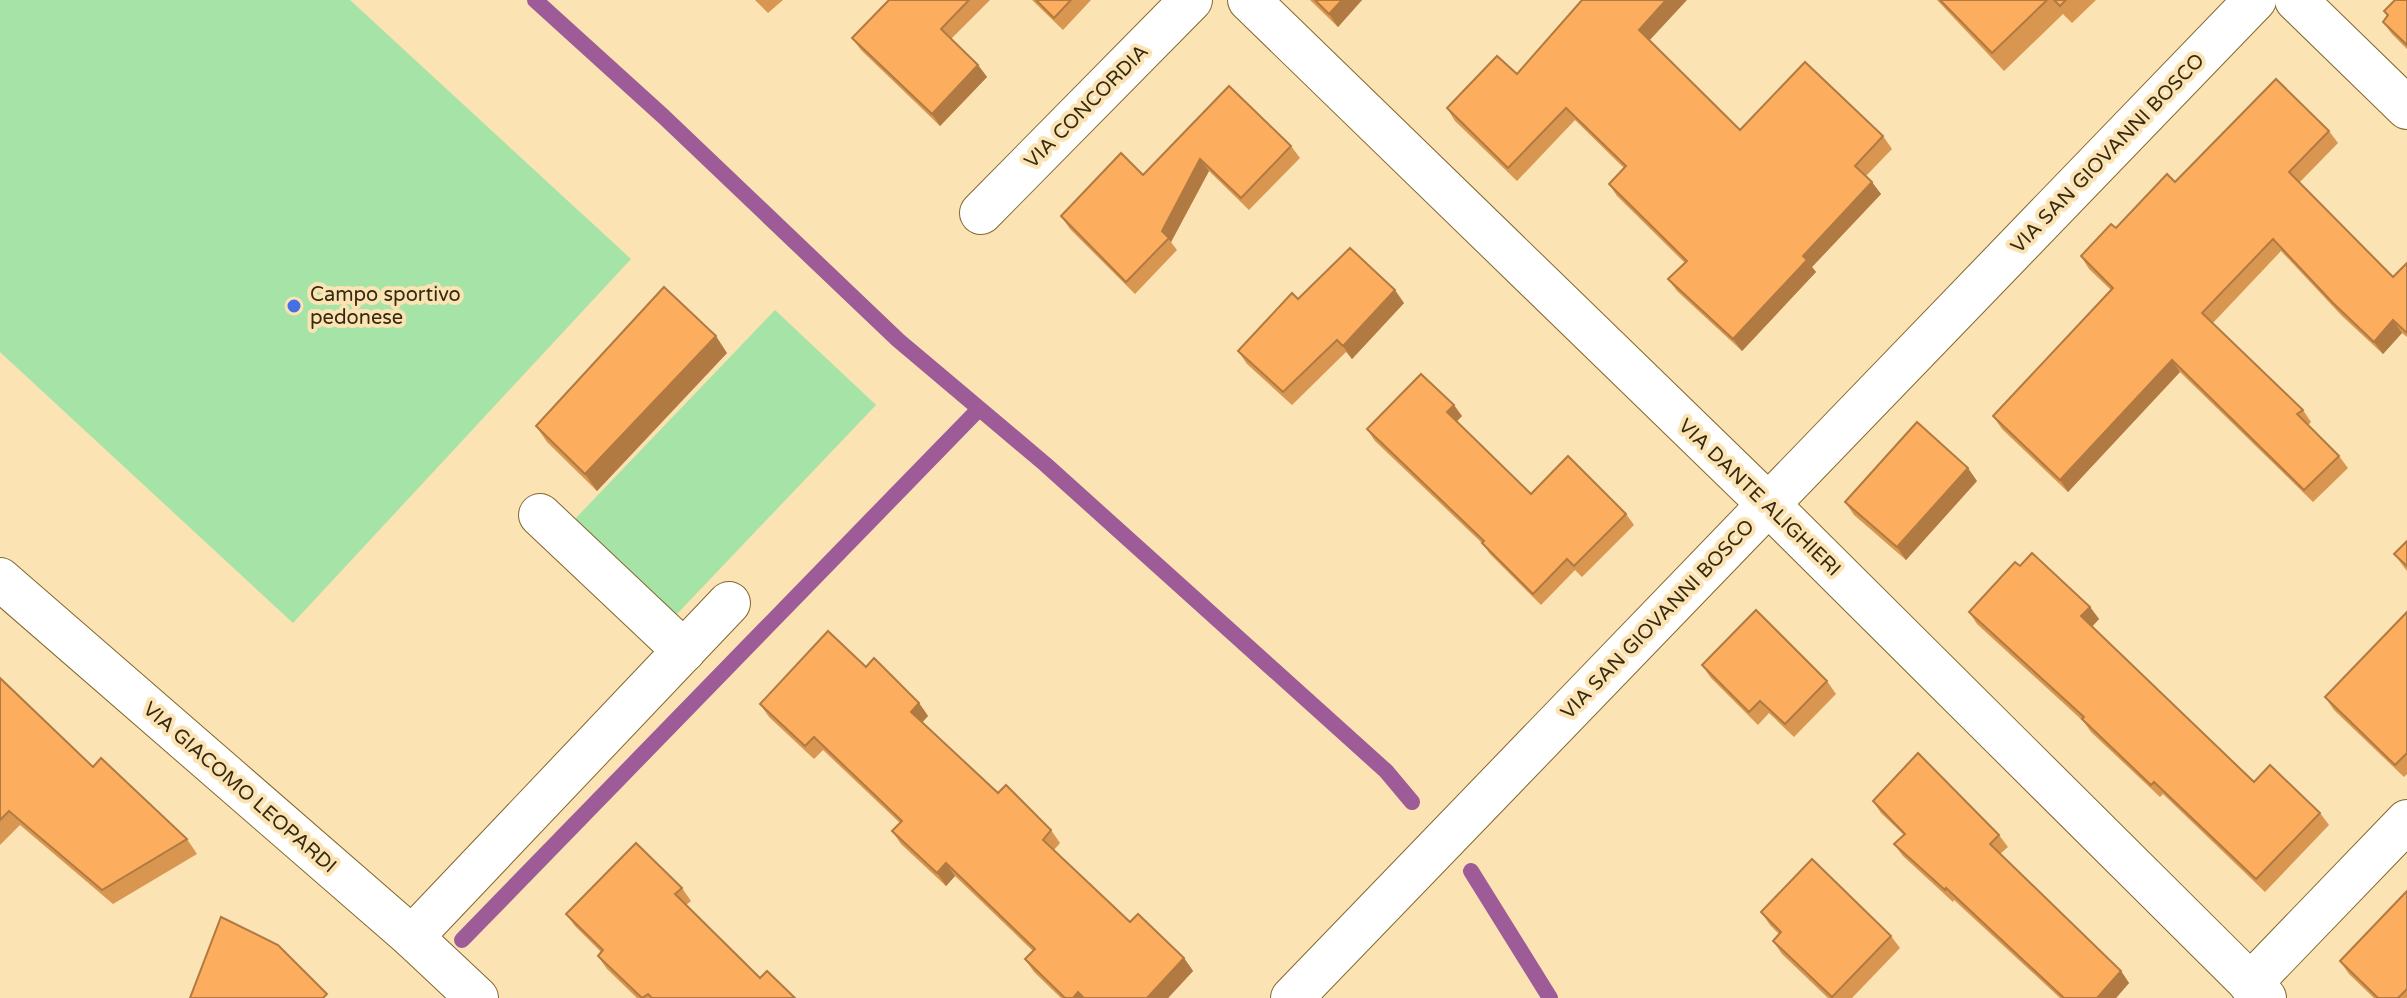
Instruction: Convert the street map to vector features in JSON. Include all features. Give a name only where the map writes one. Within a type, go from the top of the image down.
[{"type":"street","name":"VIA CONCORDIA","points":[[981,213],[1191,0]]},
{"type":"street","name":"VIA DANTE ALIGHIERI","points":[[1249,0],[1768,504],[2258,991]]},
{"type":"street","name":"VIA SAN GIOVANNI BOSCO","points":[[1292,998],[2255,0]]},
{"type":"street","points":[[2296,0],[2407,108]]},
{"type":"street","points":[[540,515],[684,651]]},
{"type":"street","name":"VIA GIACOMO LEOPARDI","points":[[0,579],[412,937],[477,998]]},
{"type":"street","points":[[412,937],[729,603]]},
{"type":"street","points":[[2258,991],[2407,821]]},
{"type":"green space","name":"Campo sportivo pedonese","points":[[0,0],[350,0],[631,259],[293,623],[0,352]]},
{"type":"green space","points":[[775,310],[876,405],[676,615],[575,519]]},
{"type":"building","points":[[889,0],[969,0],[941,29],[978,65],[932,114],[852,38]]},
{"type":"building","points":[[1036,0],[1071,0],[1054,18]]},
{"type":"building","points":[[1315,0],[1342,0],[1329,14]]},
{"type":"building","points":[[1582,0],[1666,0],[1639,30],[1740,130],[1805,62],[1883,136],[1855,166],[1872,182],[1803,256],[1807,260],[1733,339],[1668,279],[1687,261],[1609,184],[1626,166],[1566,108],[1508,168],[1447,108],[1497,56],[1517,74]]},
{"type":"building","points":[[1940,0],[2047,0],[1992,53]]},
{"type":"building","points":[[2395,0],[2407,0],[2407,45],[2383,22],[2388,15],[2384,11]]},
{"type":"building","points":[[2276,79],[2329,131],[2289,172],[2393,277],[2407,263],[2407,333],[2393,320],[2374,342],[2273,239],[2202,313],[2303,410],[2297,414],[2339,456],[2304,490],[2172,360],[2060,480],[1993,416],[2113,288],[2081,256],[2111,224],[2116,228],[2167,174],[2175,182]]},
{"type":"building","points":[[1229,86],[1291,146],[1241,198],[1200,159],[1162,231],[1169,238],[1126,282],[1061,216],[1121,153],[1143,175]]},
{"type":"building","points":[[1350,248],[1395,290],[1343,346],[1337,340],[1283,392],[1238,351],[1292,293],[1298,299]]},
{"type":"building","points":[[664,287],[716,336],[585,474],[536,426]]},
{"type":"building","points":[[1421,374],[1454,405],[1447,412],[1531,494],[1568,456],[1626,514],[1574,566],[1567,559],[1533,594],[1482,543],[1484,541],[1367,429]]},
{"type":"building","points":[[1917,422],[1968,468],[1897,547],[1845,502]]},
{"type":"building","points":[[2407,541],[2407,566],[2394,554]]},
{"type":"building","points":[[2032,553],[2090,607],[2081,616],[2254,782],[2270,765],[2320,813],[2256,879],[2154,782],[2151,785],[2082,719],[2084,717],[1969,612],[2015,562],[2020,566]]},
{"type":"building","points":[[1756,610],[1827,681],[1785,724],[1760,701],[1749,712],[1702,665]]},
{"type":"building","points":[[2407,612],[2407,753],[2395,765],[2325,697]]},
{"type":"building","points":[[828,631],[866,667],[874,658],[919,703],[911,712],[998,793],[1006,785],[1051,830],[1043,840],[1130,922],[1138,914],[1184,958],[1147,998],[1084,998],[1078,992],[1073,998],[1065,998],[1025,959],[1035,949],[946,863],[937,873],[892,831],[902,821],[814,737],[805,746],[760,704]]},
{"type":"building","points":[[0,678],[93,767],[101,758],[187,839],[102,890],[9,811],[0,820]]},
{"type":"building","points":[[1918,753],[1999,835],[1990,844],[2121,971],[2097,998],[2064,998],[1894,844],[1905,834],[1873,801]]},
{"type":"building","points":[[636,843],[682,888],[675,894],[760,978],[767,971],[795,998],[652,998],[648,994],[642,998],[598,956],[603,950],[566,914]]},
{"type":"building","points":[[1812,859],[1891,936],[1832,997],[1773,941],[1781,932],[1761,912]]},
{"type":"building","points":[[2407,891],[2407,989],[2398,998],[2378,998],[2340,961]]},
{"type":"building","points":[[221,917],[278,945],[327,994],[323,998],[190,998]]},
{"type":"waterway","points":[[535,0],[664,117],[898,340],[1045,464],[1386,771],[1412,802]]},
{"type":"waterway","points":[[462,940],[978,410]]},
{"type":"waterway","points":[[1471,871],[1550,998]]},
{"type":"place","name":"Campo sportivo pedonese","points":[[294,306]]}]
